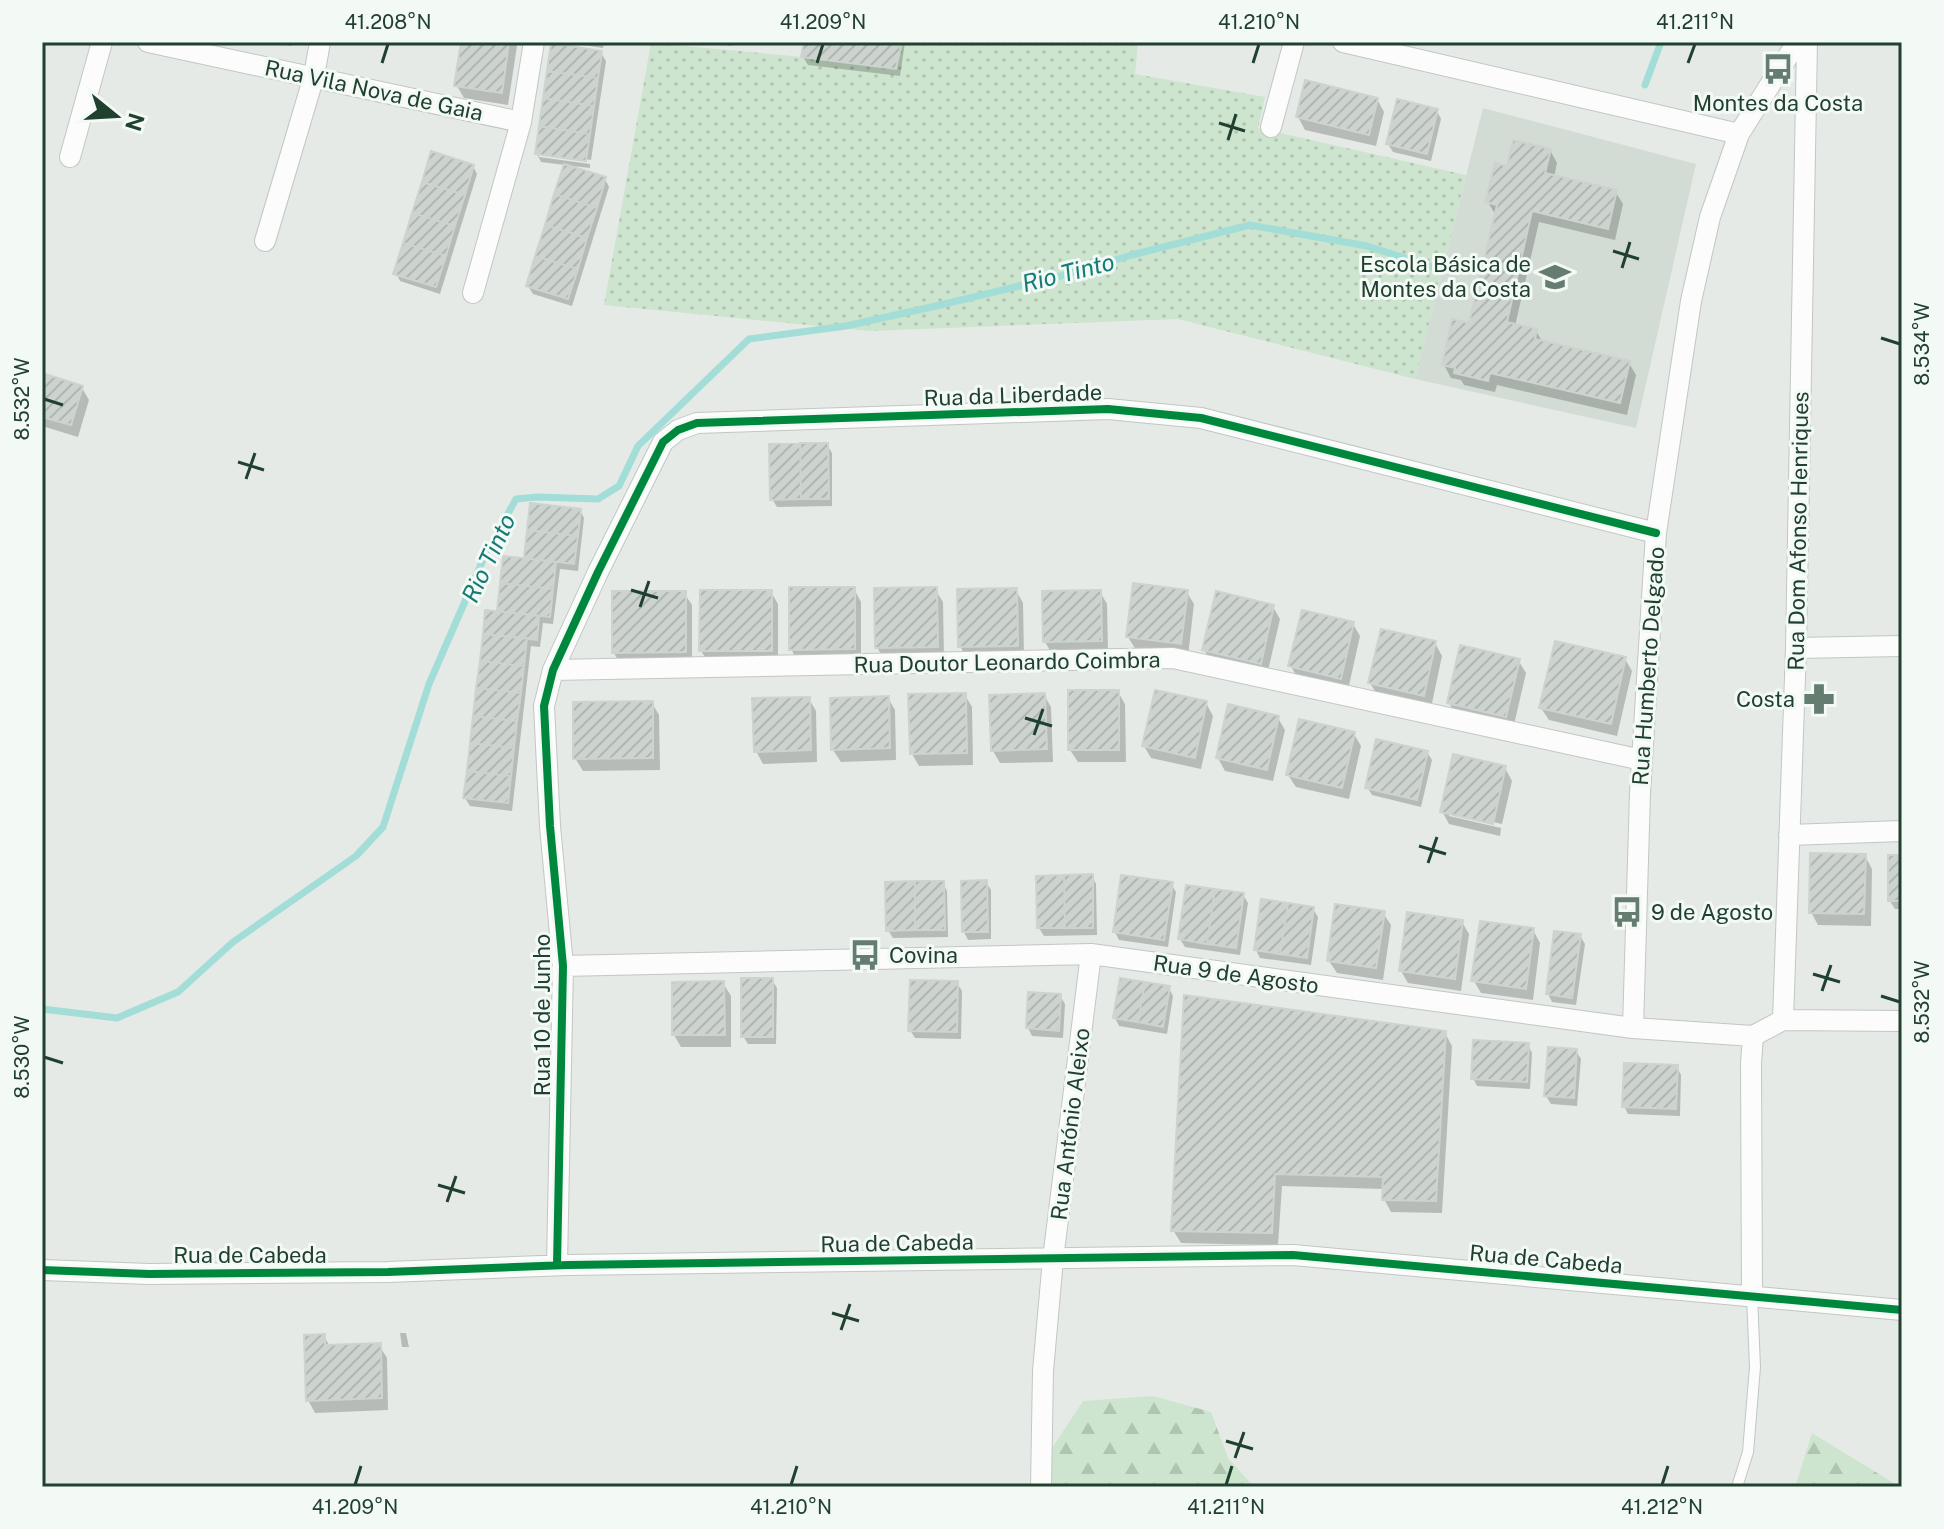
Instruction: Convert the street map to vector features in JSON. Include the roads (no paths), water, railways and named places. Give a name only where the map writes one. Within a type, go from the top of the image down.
[{"type":"street","points":[[70,157],[102,42]]},
{"type":"street","name":"Rua Vila Nova de Gaia","points":[[148,42],[521,122]]},
{"type":"street","points":[[265,241],[314,76],[320,42]]},
{"type":"street","points":[[473,293],[521,122],[534,42]]},
{"type":"street","points":[[1271,127],[1294,42]]},
{"type":"street","points":[[1343,42],[1739,134]]},
{"type":"street","name":"Rua Humberto Delgado","points":[[1633,1028],[1642,760],[1656,533],[1691,301],[1710,217],[1739,134],[1797,42]]},
{"type":"street","name":"Rua Dom Afonso Henriques","points":[[1783,1020],[1796,648],[1807,42]]},
{"type":"street","name":"Rua da Liberdade","points":[[553,670],[663,442],[678,430],[697,423],[1108,409],[1201,418],[1656,533]]},
{"type":"street","points":[[1796,648],[1902,646]]},
{"type":"street","name":"Rua Doutor Leonardo Coimbra","points":[[553,670],[1173,658],[1642,760]]},
{"type":"street","name":"Rua 10 de Junho","points":[[553,670],[544,706],[550,826],[563,966],[557,1265]]},
{"type":"street","points":[[1789,835],[1902,831]]},
{"type":"street","name":"Rua 9 de Agosto","points":[[563,966],[1091,954],[1633,1028],[1753,1036]]},
{"type":"street","name":"Rua António Aleixo","points":[[1041,1487],[1043,1371],[1053,1259],[1091,954]]},
{"type":"street","points":[[1752,1296],[1753,1036],[1783,1020],[1902,1021]]},
{"type":"street","name":"Rua de Cabeda","points":[[42,1270],[149,1274],[388,1272],[557,1265],[1293,1255],[1902,1310]]},
{"type":"lane","points":[[1737,1487],[1748,1452],[1755,1367],[1752,1296]]},
{"type":"waterway","name":"Rio Tinto","points":[[1645,85],[1661,42]]},
{"type":"waterway","name":"Rio Tinto","points":[[42,1009],[117,1018],[178,992],[233,942],[356,856],[383,827],[429,684],[486,553],[516,499],[598,499],[619,486],[638,446],[749,339],[846,326],[936,306],[1250,225],[1367,246],[1439,269]]},
{"type":"place","name":"Montes da Costa","points":[[1778,69]]},
{"type":"place","name":"Escola Básica de Montes da Costa","points":[[1555,277]]},
{"type":"place","name":"Costa","points":[[1819,699]]},
{"type":"place","name":"9 de Agosto","points":[[1627,912]]},
{"type":"place","name":"Covina","points":[[865,955]]}]
